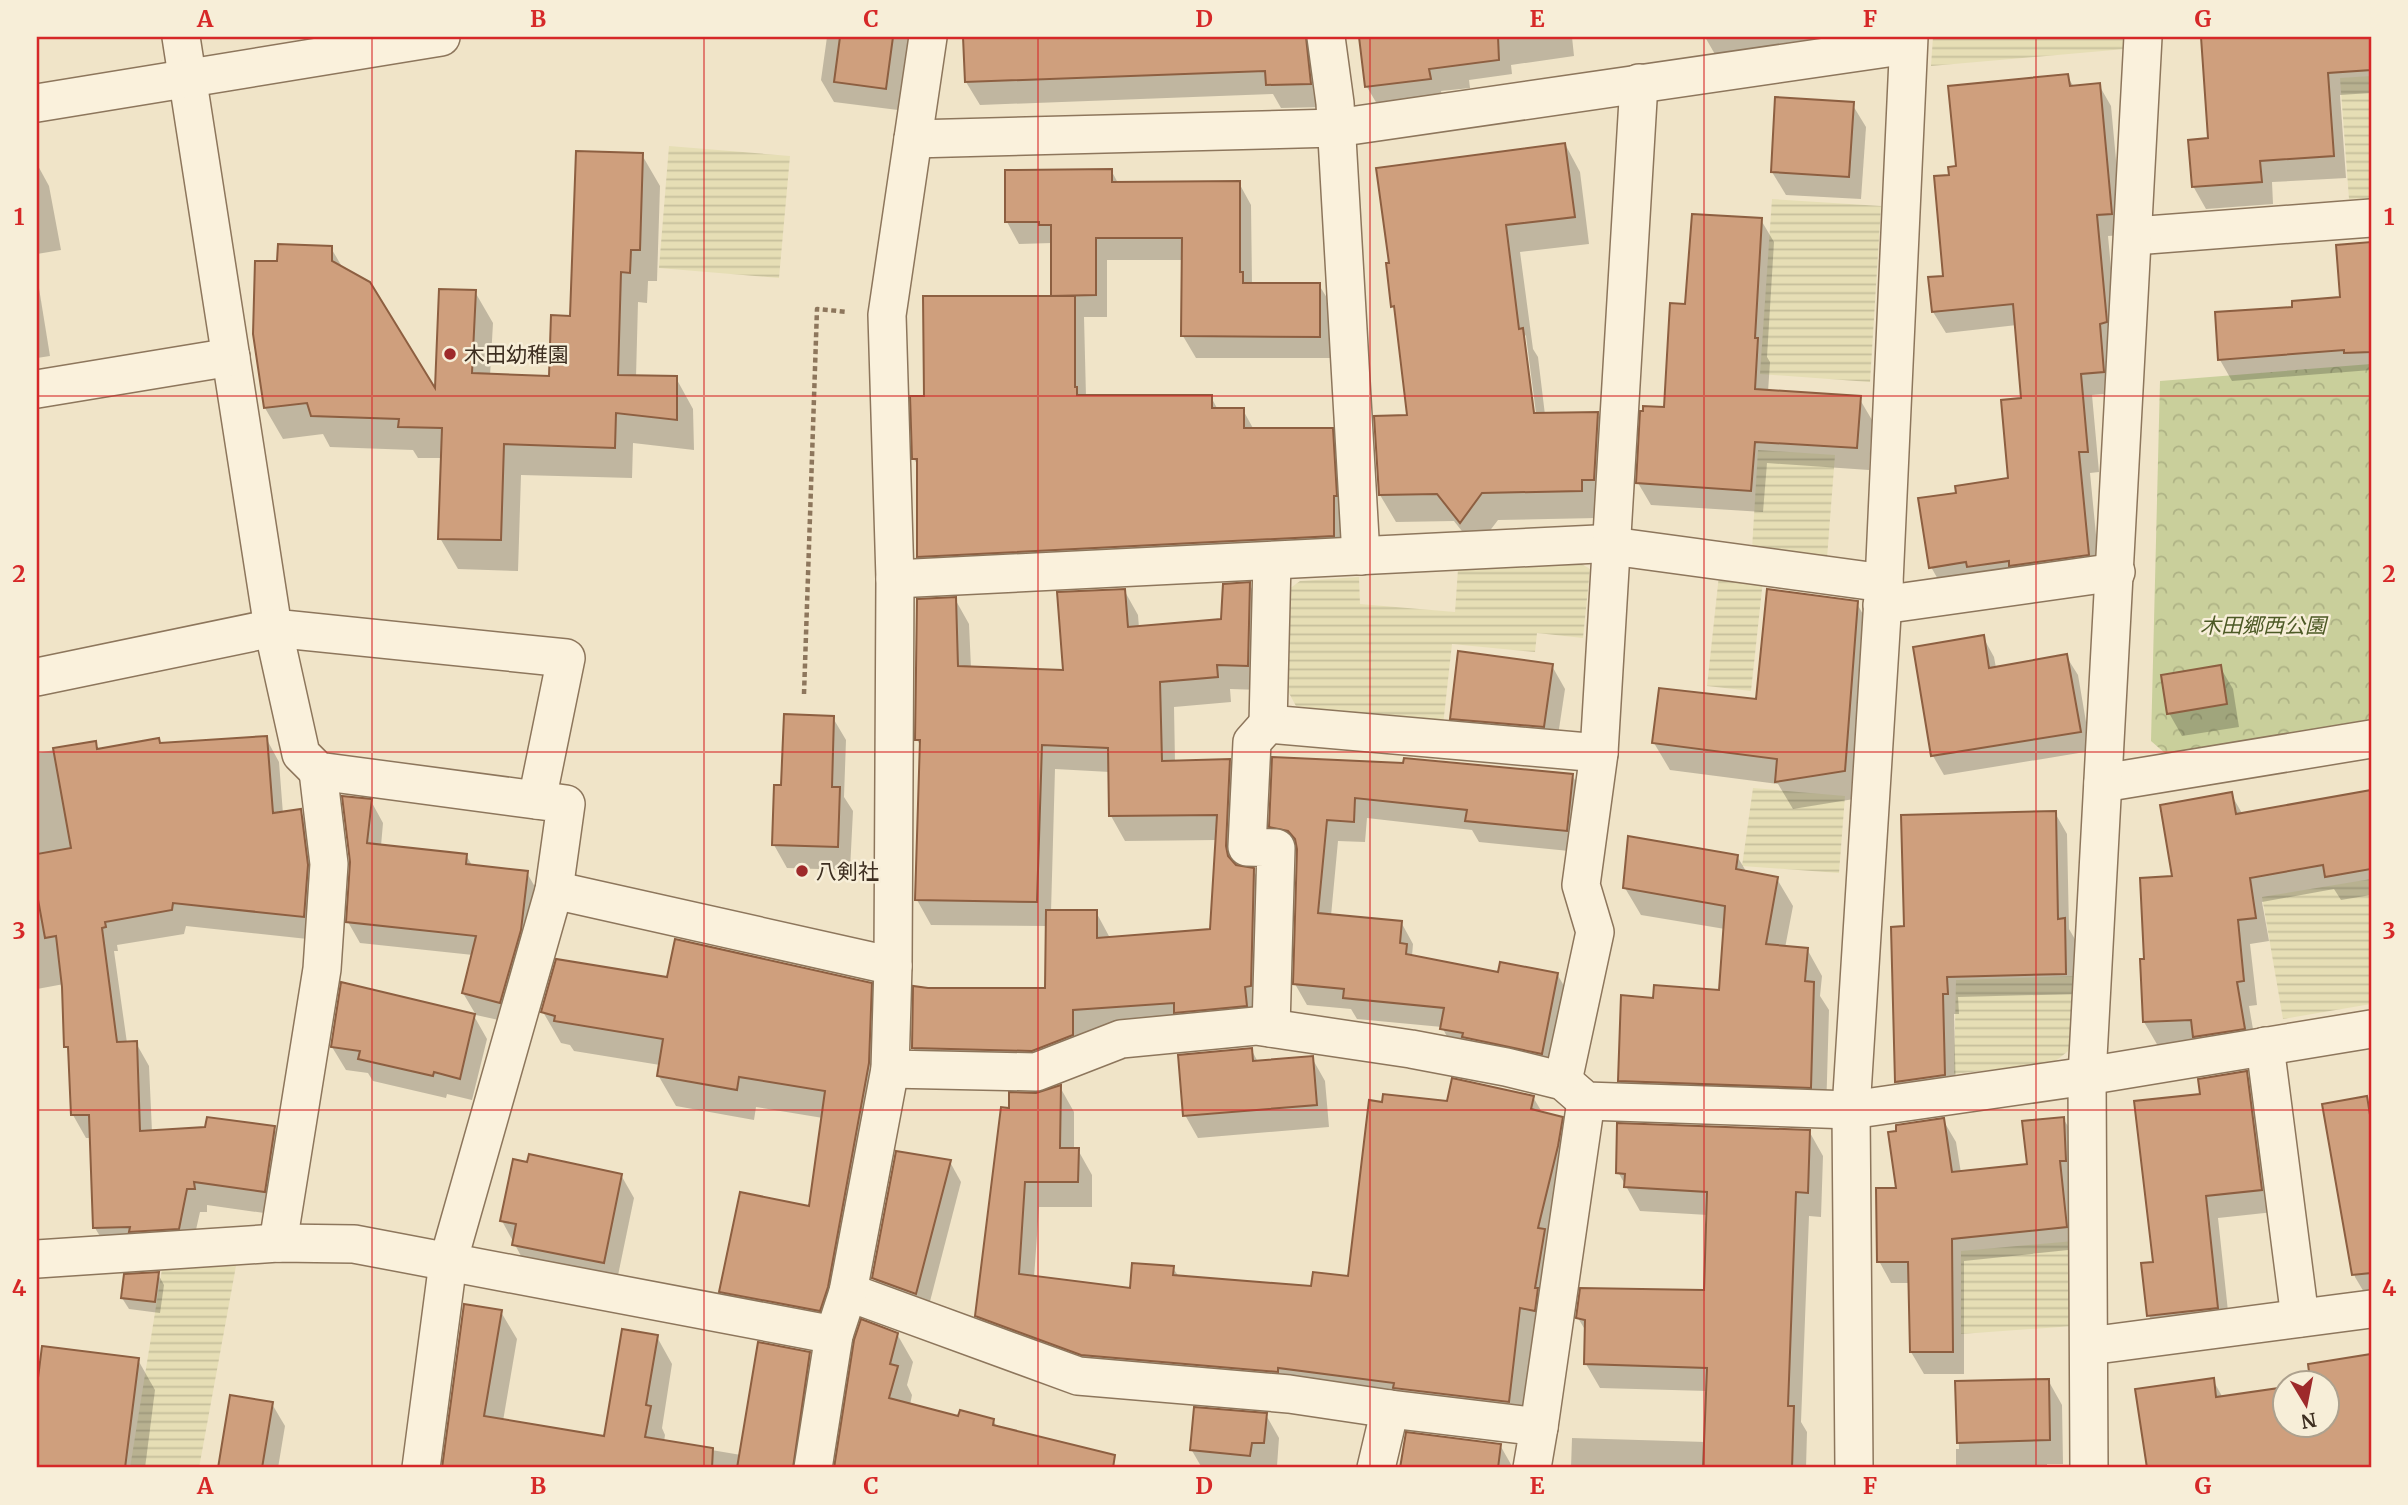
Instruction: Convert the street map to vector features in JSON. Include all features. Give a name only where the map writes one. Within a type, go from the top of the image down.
[{"type":"street","points":[[181,37],[272,628],[301,754],[318,771],[566,804],[554,890],[448,1262],[421,1468]]},
{"type":"street","points":[[37,103],[441,37]]},
{"type":"street","points":[[813,1468],[834,1335],[848,1292],[890,1069],[895,579],[887,315],[928,37]]},
{"type":"street","points":[[1326,37],[1336,128],[1361,556]]},
{"type":"street","points":[[2089,1468],[2087,1076],[2143,37]]},
{"type":"street","points":[[913,139],[1336,128],[1908,41],[1883,594],[1851,1110],[1854,1468]]},
{"type":"street","points":[[1532,1468],[1539,1427],[1574,1091],[1595,932],[1581,885],[1599,753],[1639,83]]},
{"type":"street","points":[[2134,236],[2371,218]]},
{"type":"street","points":[[37,389],[231,357]]},
{"type":"street","points":[[895,579],[1597,544],[1883,594],[2116,572]]},
{"type":"street","points":[[1272,561],[1268,724],[1252,743],[1247,847],[1276,848],[1272,1028]]},
{"type":"street","points":[[37,677],[272,628],[566,658],[537,800]]},
{"type":"street","points":[[1268,724],[1599,753]]},
{"type":"street","points":[[2103,783],[2371,740]]},
{"type":"street","points":[[278,1243],[322,969],[329,864],[318,771]]},
{"type":"street","points":[[554,890],[893,967]]},
{"type":"street","points":[[890,1069],[1037,1072],[1121,1039],[1256,1026],[1424,1051],[1574,1091],[1851,1110],[2087,1076],[2371,1028]]},
{"type":"street","points":[[2265,1046],[2300,1318]]},
{"type":"street","points":[[37,1259],[278,1243],[354,1244],[834,1335]]},
{"type":"street","points":[[848,1292],[1078,1376],[1289,1394],[1539,1427]]},
{"type":"street","points":[[2089,1346],[2371,1309]]},
{"type":"street","points":[[1376,1468],[1390,1409]]},
{"type":"path","points":[[804,694],[817,309],[887,315]]},
{"type":"shaded area","points":[[1933,37],[2125,37],[2125,49],[1931,66]]},
{"type":"shaded area","points":[[2371,76],[2371,198],[2349,199],[2340,78]]},
{"type":"shaded area","points":[[669,146],[790,156],[779,278],[659,268]]},
{"type":"shaded area","points":[[1772,199],[1881,206],[1870,382],[1760,374]]},
{"type":"shaded area","points":[[1758,450],[1835,455],[1827,558],[1752,549]]},
{"type":"shaded area","points":[[1575,560],[1590,569],[1583,638],[1537,633],[1535,652],[1452,644],[1443,725],[1296,706],[1284,684],[1285,592],[1300,581],[1359,577],[1360,604],[1455,612],[1458,569]]},
{"type":"shaded area","points":[[1719,575],[1763,580],[1751,691],[1707,686]]},
{"type":"shaded area","points":[[1753,788],[1845,796],[1839,873],[1742,866]]},
{"type":"shaded area","points":[[2371,879],[2371,1004],[2283,1019],[2262,897]]},
{"type":"shaded area","points":[[2076,976],[2072,1048],[2053,1063],[1954,1074],[1956,980]]},
{"type":"shaded area","points":[[2074,1241],[2074,1326],[1961,1334],[1961,1251]]},
{"type":"shaded area","points":[[236,1266],[199,1468],[130,1468],[162,1269]]},
{"type":"green space","name":"木田郷西公園","points":[[2371,364],[2371,719],[2166,754],[2151,741],[2160,381]]},
{"type":"building","points":[[840,37],[893,37],[886,89],[834,82]]},
{"type":"building","points":[[963,37],[1306,37],[1311,84],[1266,85],[1265,71],[965,82]]},
{"type":"building","points":[[1359,37],[1498,37],[1499,60],[1429,69],[1431,79],[1365,87]]},
{"type":"building","points":[[2201,37],[2371,37],[2371,70],[2328,73],[2334,156],[2260,161],[2262,182],[2192,187],[2188,140],[2208,138]]},
{"type":"building","points":[[2068,74],[2070,86],[2100,83],[2112,214],[2097,215],[2107,322],[2100,324],[2104,372],[2081,374],[2088,452],[2079,452],[2089,555],[2009,566],[2009,561],[1967,567],[1966,562],[1929,568],[1918,498],[1956,493],[1955,486],[2008,478],[2001,400],[2021,398],[2013,304],[1932,312],[1928,277],[1943,276],[1934,176],[1949,175],[1948,167],[1956,166],[1948,86]]},
{"type":"building","points":[[1775,97],[1854,102],[1849,177],[1771,172]]},
{"type":"building","points":[[1565,143],[1575,217],[1506,225],[1519,329],[1523,328],[1534,413],[1598,412],[1594,480],[1582,480],[1582,491],[1482,493],[1460,523],[1437,494],[1379,495],[1374,416],[1407,415],[1394,306],[1391,307],[1386,263],[1389,263],[1376,168]]},
{"type":"building","points":[[576,151],[643,153],[640,250],[631,250],[630,273],[621,272],[618,375],[677,376],[677,420],[616,413],[615,448],[504,444],[501,540],[438,539],[442,428],[398,427],[399,419],[311,416],[307,403],[264,408],[253,334],[255,261],[277,261],[278,244],[332,246],[332,261],[370,282],[435,388],[439,289],[476,290],[472,373],[549,376],[551,315],[570,316]]},
{"type":"building","points":[[1112,169],[1112,182],[1240,181],[1240,272],[1243,272],[1243,283],[1320,283],[1320,337],[1181,336],[1182,238],[1096,238],[1096,295],[1051,296],[1051,225],[1039,225],[1039,222],[1005,222],[1005,170]]},
{"type":"building","points":[[1692,214],[1762,218],[1755,389],[1861,396],[1857,448],[1755,442],[1751,491],[1636,483],[1640,411],[1643,411],[1643,406],[1664,407],[1670,303],[1685,304]]},
{"type":"building","points":[[2371,242],[2371,352],[2344,353],[2344,350],[2218,360],[2215,312],[2292,307],[2292,301],[2340,297],[2336,245]]},
{"type":"building","points":[[923,296],[1075,296],[1077,395],[1212,395],[1212,408],[1244,408],[1244,428],[1333,428],[1337,496],[1334,496],[1334,536],[917,557],[917,459],[912,459],[910,396],[924,396]]},
{"type":"building","points":[[1250,582],[1248,666],[1217,665],[1218,677],[1160,682],[1162,761],[1230,759],[1226,846],[1228,856],[1236,865],[1254,868],[1251,986],[1245,987],[1247,1006],[1174,1013],[1174,1003],[1073,1010],[1073,1035],[1032,1051],[912,1048],[913,986],[1045,988],[1046,910],[1097,910],[1097,938],[1210,929],[1217,815],[1109,816],[1108,748],[1042,745],[1037,902],[915,900],[920,740],[915,740],[917,599],[956,597],[958,666],[1063,670],[1057,592],[1125,589],[1128,627],[1221,619],[1223,584]]},
{"type":"building","points":[[1767,589],[1858,601],[1845,771],[1775,782],[1777,759],[1652,743],[1659,688],[1756,699]]},
{"type":"building","points":[[1984,635],[1989,668],[2067,654],[2081,732],[1931,756],[1913,647]]},
{"type":"building","points":[[1458,651],[1553,664],[1544,727],[1450,719]]},
{"type":"building","points":[[2221,665],[2227,704],[2167,714],[2161,675]]},
{"type":"building","points":[[784,714],[834,716],[832,787],[840,787],[838,847],[772,845],[774,785],[781,785]]},
{"type":"building","points":[[267,736],[273,813],[301,809],[308,865],[304,917],[173,903],[172,910],[105,922],[106,927],[102,928],[117,1042],[137,1041],[140,1131],[205,1127],[207,1117],[275,1126],[265,1192],[194,1182],[195,1189],[187,1189],[179,1229],[129,1232],[130,1227],[93,1228],[89,1115],[71,1115],[68,1047],[64,1047],[62,987],[56,936],[45,938],[37,894],[37,854],[71,848],[53,748],[96,741],[97,749],[159,738],[160,743]]},
{"type":"building","points":[[1272,757],[1403,763],[1404,758],[1573,774],[1567,831],[1465,821],[1467,810],[1355,798],[1354,822],[1327,820],[1318,913],[1402,921],[1400,943],[1407,944],[1406,954],[1498,972],[1500,962],[1558,973],[1542,1054],[1462,1037],[1463,1033],[1440,1029],[1444,1008],[1343,998],[1344,989],[1293,984],[1297,849],[1295,839],[1288,831],[1269,827]]},
{"type":"building","points":[[2371,790],[2371,869],[2325,877],[2323,865],[2250,878],[2256,918],[2238,920],[2244,981],[2237,982],[2245,1029],[2193,1037],[2191,1020],[2143,1022],[2140,959],[2144,959],[2140,878],[2172,876],[2160,805],[2232,792],[2236,814]]},
{"type":"building","points":[[342,796],[372,799],[367,843],[467,854],[466,864],[528,871],[521,930],[500,1003],[462,993],[476,936],[346,922],[350,862]]},
{"type":"building","points":[[2056,811],[2058,919],[2065,918],[2066,974],[1947,977],[1948,994],[1943,994],[1945,1075],[1895,1082],[1891,927],[1904,926],[1901,815]]},
{"type":"building","points":[[1628,836],[1738,855],[1736,869],[1778,877],[1766,944],[1808,948],[1805,981],[1814,982],[1811,1088],[1618,1081],[1621,995],[1653,998],[1654,985],[1719,990],[1725,906],[1623,888]]},
{"type":"building","points":[[675,939],[872,983],[869,1063],[828,1287],[820,1311],[719,1292],[740,1192],[809,1206],[825,1091],[739,1077],[737,1090],[657,1076],[663,1039],[554,1021],[555,1016],[541,1012],[556,959],[667,977]]},
{"type":"building","points":[[341,982],[475,1014],[460,1079],[434,1072],[433,1076],[358,1059],[360,1051],[331,1047]]},
{"type":"building","points":[[1252,1048],[1253,1061],[1313,1056],[1317,1105],[1183,1116],[1178,1055]]},
{"type":"building","points":[[2247,1071],[2262,1190],[2206,1196],[2218,1308],[2147,1316],[2141,1263],[2153,1262],[2134,1101],[2200,1094],[2198,1079]]},
{"type":"building","points":[[1452,1078],[1534,1096],[1531,1109],[1563,1117],[1538,1228],[1545,1229],[1535,1288],[1538,1288],[1535,1311],[1520,1308],[1509,1402],[1393,1388],[1394,1383],[1278,1368],[1278,1372],[1081,1355],[975,1316],[1001,1107],[1009,1108],[1009,1092],[1036,1093],[1061,1085],[1060,1148],[1079,1148],[1078,1182],[1025,1182],[1019,1274],[1130,1288],[1132,1263],[1174,1266],[1173,1275],[1311,1286],[1313,1272],[1348,1276],[1369,1100],[1382,1102],[1383,1094],[1447,1101]]},
{"type":"building","points":[[2367,1096],[2371,1121],[2371,1273],[2352,1275],[2322,1104]]},
{"type":"building","points":[[2064,1117],[2066,1161],[2060,1161],[2067,1227],[1952,1239],[1953,1352],[1910,1352],[1908,1262],[1877,1262],[1876,1188],[1896,1188],[1888,1132],[1896,1131],[1896,1125],[1944,1118],[1952,1172],[2027,1164],[2022,1121]]},
{"type":"building","points":[[1617,1123],[1810,1130],[1808,1193],[1796,1192],[1788,1406],[1794,1406],[1792,1468],[1703,1468],[1707,1368],[1584,1364],[1585,1320],[1576,1318],[1580,1288],[1704,1290],[1707,1192],[1624,1187],[1625,1174],[1616,1173]]},
{"type":"building","points":[[896,1151],[951,1160],[916,1294],[872,1278]]},
{"type":"building","points":[[529,1154],[622,1174],[604,1263],[512,1245],[516,1224],[500,1221],[513,1159],[527,1162]]},
{"type":"building","points":[[159,1272],[155,1302],[121,1298],[124,1274]]},
{"type":"building","points":[[464,1304],[502,1310],[484,1416],[604,1436],[622,1329],[658,1335],[646,1405],[651,1406],[645,1437],[713,1448],[712,1468],[442,1468]]},
{"type":"building","points":[[861,1319],[898,1333],[890,1364],[898,1366],[889,1398],[958,1416],[960,1410],[994,1419],[993,1425],[1115,1455],[1113,1468],[834,1468],[854,1340]]},
{"type":"building","points":[[758,1342],[810,1352],[793,1468],[737,1468]]},
{"type":"building","points":[[42,1346],[139,1358],[125,1468],[37,1468],[37,1386]]},
{"type":"building","points":[[2371,1354],[2371,1468],[2147,1468],[2135,1389],[2214,1378],[2216,1397],[2272,1389],[2272,1438],[2342,1438],[2342,1368],[2308,1368],[2308,1364]]},
{"type":"building","points":[[2049,1379],[2050,1440],[1957,1443],[1955,1381]]},
{"type":"building","points":[[230,1395],[273,1402],[262,1468],[218,1468]]},
{"type":"building","points":[[1194,1407],[1267,1413],[1264,1443],[1252,1443],[1250,1456],[1190,1450]]},
{"type":"building","points":[[1406,1432],[1501,1444],[1498,1468],[1400,1468]]},
{"type":"place","name":"木田幼稚園","points":[[450,354]]},
{"type":"place","name":"八剣社","points":[[802,871]]}]
